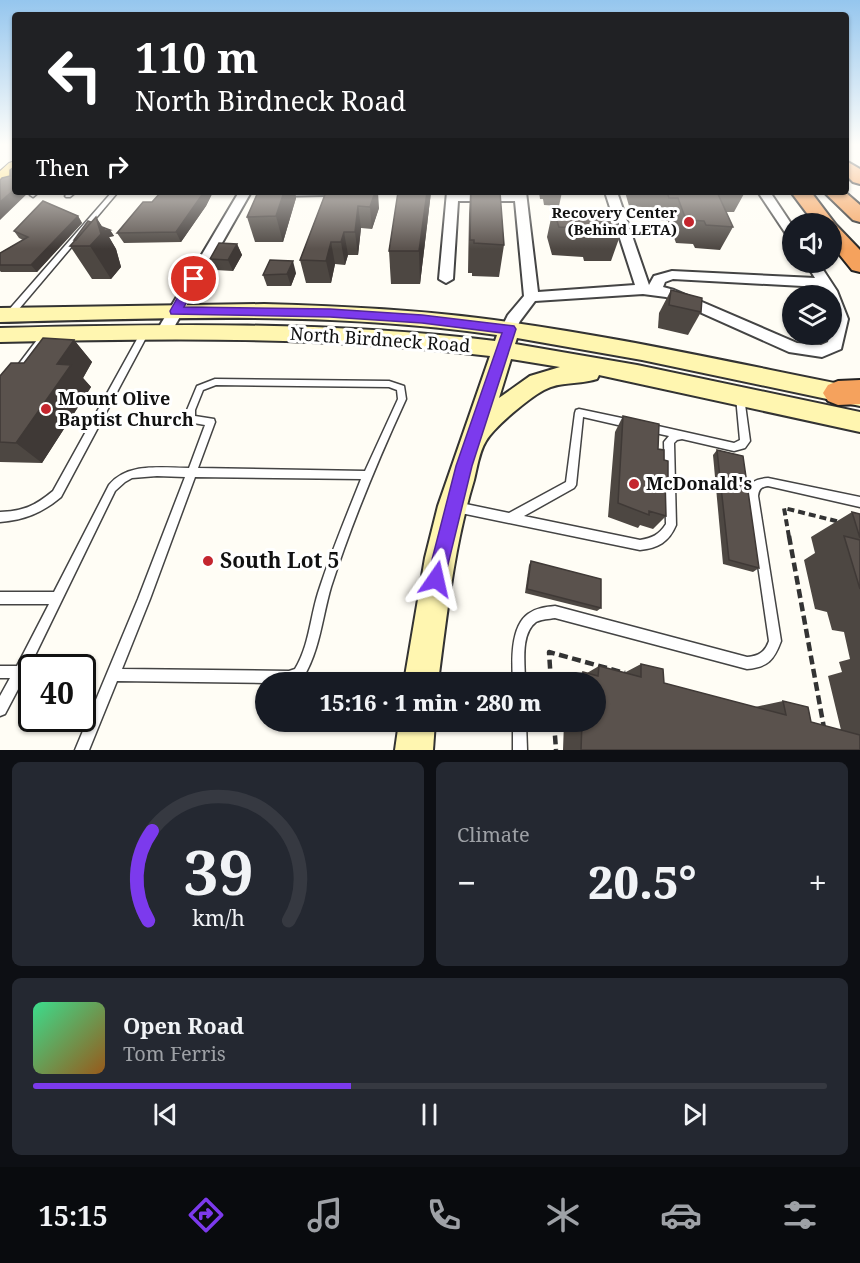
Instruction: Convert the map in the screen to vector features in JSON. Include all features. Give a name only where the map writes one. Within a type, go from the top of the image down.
[{"type":"highway","points":[[803,195],[817,213]]},
{"type":"highway","points":[[837,195],[860,216]]},
{"type":"highway","points":[[842,243],[860,265]]},
{"type":"main road","name":"North Birdneck Road","points":[[5,314],[176,311],[330,313],[422,319],[621,372],[860,422]]},
{"type":"main road","name":"North Birdneck Road","points":[[0,335],[257,331],[506,340],[644,353],[852,394]]},
{"type":"main road","points":[[422,672],[440,558],[452,506],[506,340]]},
{"type":"main road","points":[[474,436],[533,383],[566,374],[621,372]]},
{"type":"main road","points":[[414,750],[416,732]]},
{"type":"street","points":[[154,332],[176,311],[244,195]]},
{"type":"street","points":[[446,279],[452,195],[520,195],[531,297],[513,319],[506,340]]},
{"type":"street","points":[[612,195],[649,289]]},
{"type":"street","points":[[767,195],[782,218]]},
{"type":"street","points":[[531,297],[649,289],[669,293],[795,348],[822,351],[835,345],[841,319],[836,304],[818,273]]},
{"type":"street","points":[[649,289],[659,279],[672,275],[824,283]]},
{"type":"lane","points":[[0,186],[4,182]]},
{"type":"lane","points":[[5,314],[112,195]]},
{"type":"lane","points":[[0,517],[18,517],[39,509],[57,494],[154,332]]},
{"type":"lane","points":[[13,377],[47,334]]},
{"type":"lane","points":[[82,750],[114,675],[211,422],[194,420],[190,415],[197,392],[204,384],[215,382],[396,385],[401,388],[402,399],[367,475],[321,601],[309,655],[298,674],[290,677],[114,675]]},
{"type":"lane","points":[[510,518],[572,485],[579,413],[734,447],[742,446],[745,441],[740,397]]},
{"type":"lane","points":[[452,506],[640,545],[654,544],[666,536],[671,525],[669,442],[674,437],[682,435]]},
{"type":"lane","points":[[30,654],[117,481],[129,473],[367,475]]},
{"type":"lane","points":[[519,672],[519,640],[522,629],[529,620],[544,612],[555,612],[747,663],[761,662],[771,654],[775,641],[753,496],[754,488],[759,483],[768,482],[860,502]]},
{"type":"lane","points":[[0,598],[58,598]]},
{"type":"lane","points":[[0,672],[18,672]]},
{"type":"lane","points":[[0,709],[18,677]]},
{"type":"lane","points":[[520,732],[520,750]]},
{"type":"path","points":[[827,739],[784,508],[849,524]]},
{"type":"path","points":[[550,672],[549,652],[629,674]]},
{"type":"path","points":[[812,724],[824,728]]},
{"type":"path","points":[[555,732],[556,750]]},
{"type":"building","points":[[12,179],[12,192],[0,202],[0,180]]},
{"type":"building","points":[[158,195],[202,195],[176,232],[117,233],[143,202],[152,202]]},
{"type":"building","points":[[257,195],[283,195],[276,216],[247,217]]},
{"type":"building","points":[[325,195],[374,195],[370,207],[358,206],[355,232],[344,232],[341,242],[331,242],[326,261],[300,260]]},
{"type":"building","points":[[398,195],[427,195],[419,251],[389,251]]},
{"type":"building","points":[[471,195],[500,195],[504,245],[474,243],[474,240],[470,240]]},
{"type":"building","points":[[668,195],[718,195],[733,227],[706,225],[704,221],[686,220],[678,198],[669,198]]},
{"type":"building","points":[[43,201],[78,216],[31,265],[0,265],[0,253],[28,237],[14,231]]},
{"type":"building","points":[[553,209],[576,210],[576,213],[615,213],[621,233],[593,233],[591,228],[559,227]]},
{"type":"building","points":[[96,217],[101,234],[90,246],[70,246]]},
{"type":"building","points":[[88,221],[91,222],[74,240]]},
{"type":"building","points":[[219,243],[237,244],[228,260],[210,259]]},
{"type":"building","points":[[270,260],[293,261],[287,274],[263,275]]},
{"type":"building","points":[[671,290],[702,298],[701,312],[669,305]]},
{"type":"building","points":[[43,338],[74,340],[57,364],[71,365],[16,443],[0,442],[0,376],[11,363],[24,363]]},
{"type":"building","points":[[623,416],[659,424],[658,449],[664,450],[664,460],[668,461],[668,478],[665,478],[666,516],[649,511],[649,515],[618,503]]},
{"type":"building","points":[[717,450],[743,456],[759,568],[729,560]]},
{"type":"building","points":[[852,512],[860,514],[860,538]]},
{"type":"building","points":[[844,536],[860,540],[860,589]]},
{"type":"building","points":[[531,561],[601,579],[601,608],[527,589]]},
{"type":"building","points":[[641,664],[663,669],[664,683],[786,715],[783,701],[808,707],[811,722],[860,735],[860,750],[581,750],[582,732],[606,732],[606,672],[598,672],[599,666],[641,677]]},
{"type":"place","name":"Recovery Center (Behind LETA)","points":[[689,222]]},
{"type":"place","name":"Mount Olive Baptist Church","points":[[46,409]]},
{"type":"place","name":"McDonald's","points":[[634,484]]},
{"type":"place","name":"South Lot 5","points":[[208,561]]},
{"type":"route","points":[[194,279],[176,311],[330,313],[422,319],[509,329],[452,506],[436,579]]}]
